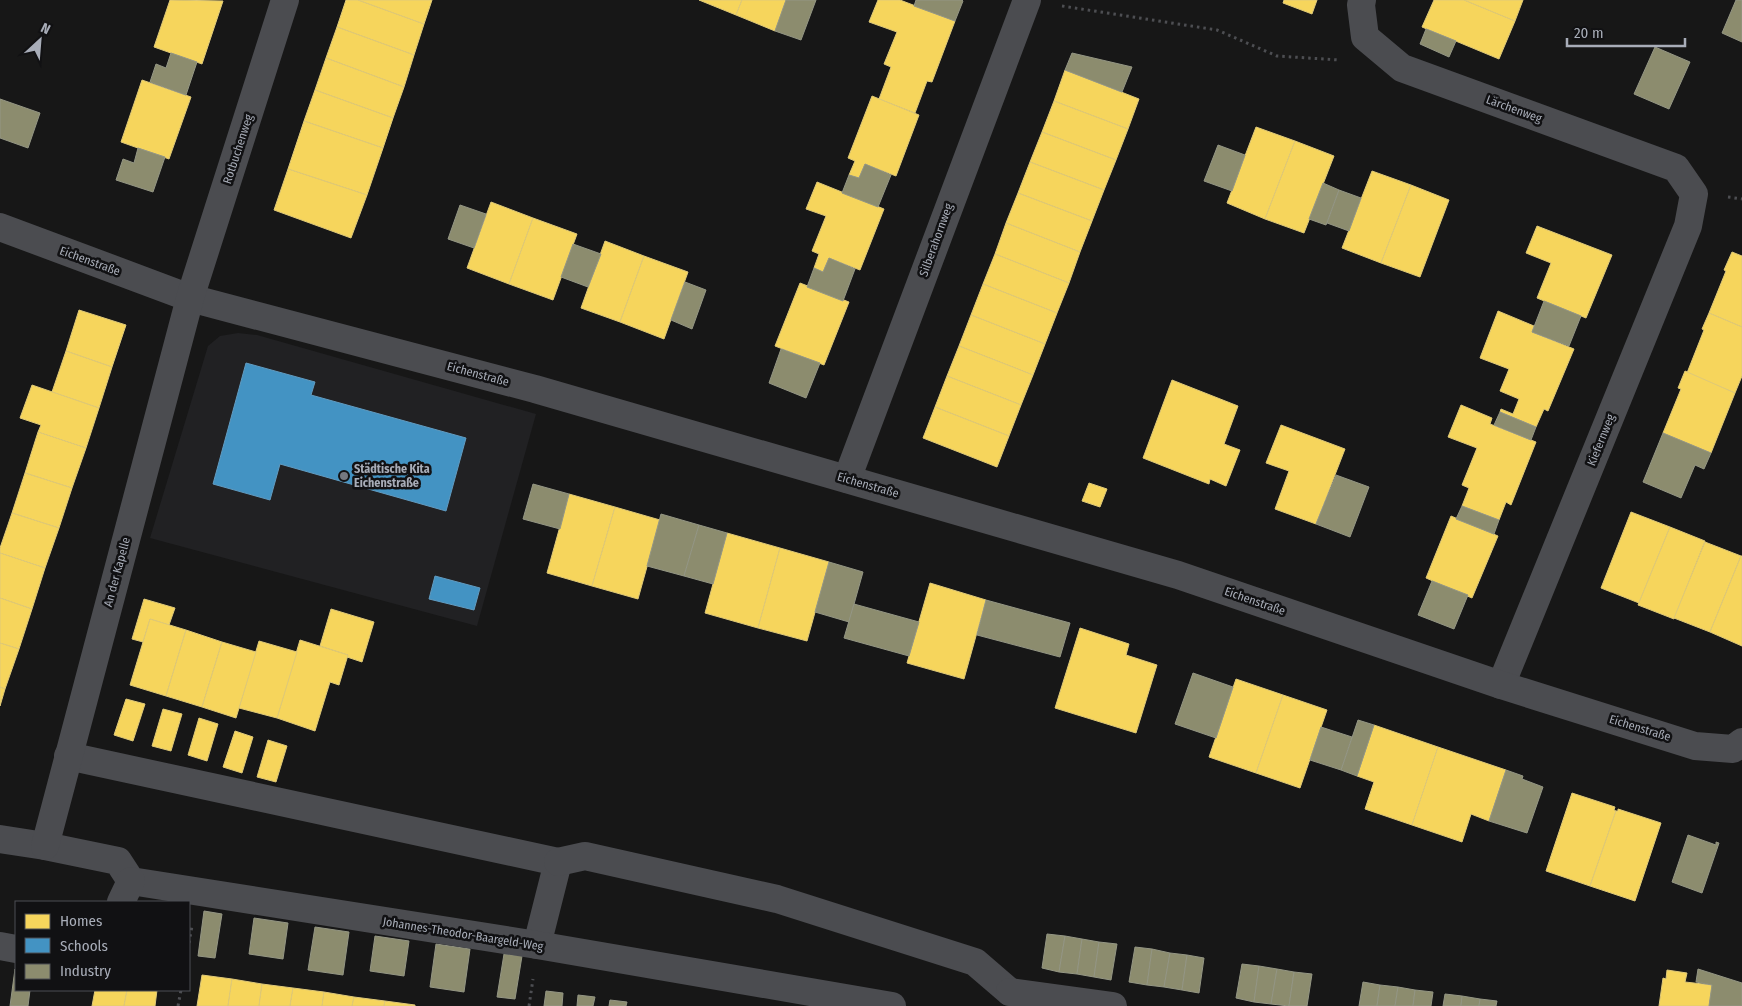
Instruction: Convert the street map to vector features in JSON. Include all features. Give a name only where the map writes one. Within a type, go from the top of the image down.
[{"type":"street","name":"Rotbuchenweg","points":[[190,298],[285,0]]},
{"type":"street","name":"Silberahornweg","points":[[847,479],[1026,0]]},
{"type":"street","points":[[1362,0],[1360,5],[1365,37]]},
{"type":"street","name":"Lärchenweg","points":[[1365,37],[1402,68],[1676,168],[1694,194]]},
{"type":"street","name":"Kiefernweg","points":[[1501,684],[1688,226],[1694,194]]},
{"type":"street","name":"Eichenstraße","points":[[0,227],[190,298],[535,388],[1178,575],[1501,684],[1695,746],[1737,746]]},
{"type":"street","name":"An der Kapelle","points":[[45,846],[190,298]]},
{"type":"street","points":[[68,756],[558,862],[585,856],[777,899],[975,962],[1009,999],[1113,1006]]},
{"type":"street","name":"Johannes-Theodor-Baargeld-Weg","points":[[0,839],[118,861],[126,892],[537,945],[892,1006]]},
{"type":"street","points":[[537,945],[558,862]]},
{"type":"street","points":[[0,946],[15,948]]},
{"type":"path","points":[[1026,0],[1218,30],[1277,56],[1344,60],[1365,37]]},
{"type":"path","points":[[178,1006],[181,991]]},
{"type":"shaded area","name":"Städtische Kita Eichenstraße","points":[[238,333],[257,335],[536,414],[477,626],[150,538],[208,346],[220,336]]},
{"type":"building: Homes","points":[[170,0],[223,1],[202,64],[154,47]]},
{"type":"building: Homes","points":[[346,0],[358,0],[424,24],[414,55],[337,27]]},
{"type":"building: Homes","points":[[358,0],[432,0],[424,24]]},
{"type":"building: Homes","points":[[699,0],[742,0],[736,15]]},
{"type":"building: Homes","points":[[742,0],[786,0],[775,31],[736,15]]},
{"type":"building: Homes","points":[[878,0],[900,0],[955,21],[932,82],[927,81],[915,113],[879,99],[891,67],[884,64],[897,32],[869,22]]},
{"type":"building: Homes","points":[[1284,0],[1317,0],[1312,14],[1283,3]]},
{"type":"building: Homes","points":[[1434,0],[1464,0],[1515,21],[1499,59],[1422,27]]},
{"type":"building: Homes","points":[[1464,0],[1523,0],[1515,21]]},
{"type":"building: Homes","points":[[337,27],[414,55],[404,87],[326,58]]},
{"type":"building: Homes","points":[[326,58],[404,87],[393,118],[315,90]]},
{"type":"building: Homes","points":[[1065,70],[1139,99],[1128,129],[1054,101]]},
{"type":"building: Homes","points":[[142,80],[191,97],[169,159],[121,142]]},
{"type":"building: Homes","points":[[315,90],[393,118],[383,148],[304,121]]},
{"type":"building: Homes","points":[[872,96],[919,115],[896,176],[865,164],[859,178],[849,175],[855,161],[848,158]]},
{"type":"building: Homes","points":[[1054,101],[1128,129],[1116,160],[1042,132]]},
{"type":"building: Homes","points":[[304,121],[383,148],[367,195],[288,169]]},
{"type":"building: Homes","points":[[1256,127],[1295,141],[1265,219],[1227,203]]},
{"type":"building: Homes","points":[[1042,132],[1116,160],[1104,190],[1030,162]]},
{"type":"building: Homes","points":[[1295,141],[1334,156],[1304,233],[1265,219]]},
{"type":"building: Homes","points":[[1030,162],[1104,190],[1092,221],[1018,193]]},
{"type":"building: Homes","points":[[288,169],[367,195],[351,238],[274,210]]},
{"type":"building: Homes","points":[[1372,171],[1411,185],[1381,263],[1342,248]]},
{"type":"building: Homes","points":[[817,182],[884,209],[860,270],[829,258],[823,272],[814,268],[819,254],[812,251],[826,216],[806,209]]},
{"type":"building: Homes","points":[[1411,185],[1449,200],[1420,277],[1381,263]]},
{"type":"building: Homes","points":[[1018,193],[1092,221],[1080,252],[1006,223]]},
{"type":"building: Homes","points":[[491,202],[533,218],[509,284],[467,268]]},
{"type":"building: Homes","points":[[533,218],[577,234],[553,300],[509,284]]},
{"type":"building: Homes","points":[[1006,223],[1080,252],[1069,283],[995,254]]},
{"type":"building: Homes","points":[[1537,226],[1612,255],[1586,318],[1537,298],[1551,263],[1526,253]]},
{"type":"building: Homes","points":[[605,241],[644,256],[620,322],[581,308]]},
{"type":"building: Homes","points":[[1732,252],[1742,256],[1742,327],[1709,313]]},
{"type":"building: Homes","points":[[995,254],[1069,283],[1057,313],[983,284]]},
{"type":"building: Homes","points":[[644,256],[688,272],[664,339],[620,322]]},
{"type":"building: Homes","points":[[800,283],[849,302],[824,365],[775,346]]},
{"type":"building: Homes","points":[[983,284],[1057,313],[1045,344],[971,315]]},
{"type":"building: Homes","points":[[79,310],[126,325],[112,367],[66,351]]},
{"type":"building: Homes","points":[[1498,311],[1534,326],[1532,332],[1574,349],[1548,411],[1544,409],[1536,427],[1500,412],[1501,409],[1513,414],[1519,399],[1500,391],[1509,369],[1480,358]]},
{"type":"building: Homes","points":[[1709,313],[1742,327],[1742,376],[1735,393],[1687,373]]},
{"type":"building: Homes","points":[[971,315],[1045,344],[1033,375],[959,346]]},
{"type":"building: Homes","points":[[959,346],[1033,375],[1021,405],[947,376]]},
{"type":"building: Homes","points":[[66,351],[112,367],[99,408],[52,392]]},
{"type":"building: Homes","points":[[1685,371],[1735,393],[1711,453],[1663,433],[1681,389],[1678,388]]},
{"type":"building: Homes","points":[[947,376],[1021,405],[1009,436],[935,407]]},
{"type":"building: Homes","points":[[1172,380],[1238,406],[1224,444],[1240,450],[1226,486],[1210,479],[1209,484],[1143,458]]},
{"type":"building: Homes","points":[[32,385],[99,408],[86,448],[38,432],[41,425],[20,418]]},
{"type":"building: Homes","points":[[1461,405],[1492,418],[1490,424],[1536,442],[1511,505],[1506,502],[1499,520],[1462,506],[1469,488],[1462,485],[1477,448],[1448,437]]},
{"type":"building: Homes","points":[[935,407],[1009,436],[997,467],[923,438]]},
{"type":"building: Homes","points":[[1281,425],[1345,449],[1316,524],[1275,509],[1289,471],[1266,463]]},
{"type":"building: Homes","points":[[38,432],[86,448],[72,488],[25,473]]},
{"type":"building: Homes","points":[[25,473],[72,488],[59,528],[12,513]]},
{"type":"building: Homes","points":[[1089,483],[1107,489],[1100,507],[1082,501]]},
{"type":"building: Homes","points":[[569,494],[615,507],[592,586],[547,573]]},
{"type":"building: Homes","points":[[615,507],[660,520],[638,599],[592,586]]},
{"type":"building: Homes","points":[[1631,512],[1670,527],[1639,603],[1601,588]]},
{"type":"building: Homes","points":[[12,513],[59,528],[45,568],[0,553]]},
{"type":"building: Homes","points":[[1451,516],[1498,536],[1472,598],[1426,578]]},
{"type":"building: Homes","points":[[1670,527],[1705,541],[1674,619],[1638,605]]},
{"type":"building: Homes","points":[[727,533],[780,548],[758,628],[705,613]]},
{"type":"building: Homes","points":[[1705,542],[1741,556],[1710,632],[1674,618]]},
{"type":"building: Homes","points":[[780,548],[829,562],[807,641],[758,628]]},
{"type":"building: Homes","points":[[0,553],[45,568],[32,609],[0,598]]},
{"type":"building: Homes","points":[[1742,556],[1742,646],[1710,632]]},
{"type":"building: Homes","points":[[930,583],[986,600],[964,679],[907,663]]},
{"type":"building: Homes","points":[[0,598],[32,609],[19,649],[0,643]]},
{"type":"building: Homes","points":[[144,599],[175,608],[169,625],[150,619],[143,642],[132,639]]},
{"type":"building: Homes","points":[[331,609],[374,622],[362,662],[347,657],[348,655],[320,646]]},
{"type":"building: Homes","points":[[150,619],[186,630],[166,696],[130,685]]},
{"type":"building: Homes","points":[[1080,628],[1129,644],[1126,655],[1157,665],[1136,733],[1055,708]]},
{"type":"building: Homes","points":[[186,630],[222,642],[202,707],[166,696]]},
{"type":"building: Homes","points":[[300,640],[348,655],[339,685],[330,682],[315,731],[277,718]]},
{"type":"building: Homes","points":[[259,641],[297,652],[277,718],[239,708]]},
{"type":"building: Homes","points":[[222,642],[256,652],[236,718],[202,707]]},
{"type":"building: Homes","points":[[0,643],[19,649],[5,689],[0,687]]},
{"type":"building: Homes","points":[[1236,679],[1283,695],[1256,773],[1209,757]]},
{"type":"building: Homes","points":[[0,687],[5,689],[0,706]]},
{"type":"building: Homes","points":[[1283,695],[1327,710],[1300,788],[1256,773]]},
{"type":"building: Homes","points":[[126,699],[145,704],[133,741],[114,735]]},
{"type":"building: Homes","points":[[163,709],[182,714],[171,751],[152,746]]},
{"type":"building: Homes","points":[[199,718],[218,724],[207,761],[188,755]]},
{"type":"building: Homes","points":[[1374,725],[1438,747],[1412,825],[1365,809],[1374,782],[1357,776]]},
{"type":"building: Homes","points":[[235,731],[253,737],[242,773],[223,767]]},
{"type":"building: Homes","points":[[268,740],[287,746],[276,782],[257,777]]},
{"type":"building: Homes","points":[[1438,747],[1506,770],[1489,821],[1471,814],[1462,842],[1412,825]]},
{"type":"building: Homes","points":[[1572,793],[1615,807],[1614,810],[1616,811],[1590,886],[1546,871]]},
{"type":"building: Homes","points":[[1618,809],[1661,823],[1635,901],[1590,886]]},
{"type":"building: Homes","points":[[1667,970],[1687,973],[1685,982],[1712,985],[1709,1006],[1659,1006],[1663,978],[1666,979]]},
{"type":"building: Homes","points":[[202,975],[232,979],[228,1006],[197,1006]]},
{"type":"building: Homes","points":[[232,979],[262,984],[259,1006],[228,1006]]},
{"type":"building: Homes","points":[[262,984],[293,988],[290,1006],[259,1006]]},
{"type":"building: Homes","points":[[293,988],[324,992],[322,1006],[290,1006]]},
{"type":"building: Homes","points":[[95,991],[127,991],[124,1006],[92,1006]]},
{"type":"building: Homes","points":[[127,991],[157,991],[155,1006],[124,1006]]},
{"type":"building: Homes","points":[[324,992],[354,997],[352,1006],[322,1006]]},
{"type":"building: Homes","points":[[354,997],[385,1001],[384,1006],[352,1006]]},
{"type":"building: Homes","points":[[385,1001],[415,1005],[415,1006],[384,1006]]},
{"type":"building: Schools","points":[[246,363],[315,382],[311,395],[466,438],[446,511],[280,464],[270,500],[213,484]]},
{"type":"building: Schools","points":[[435,576],[480,588],[474,610],[429,599]]},
{"type":"building: Industry","points":[[786,0],[816,0],[801,40],[775,31]]},
{"type":"building: Industry","points":[[916,0],[963,1],[955,21],[914,6]]},
{"type":"building: Industry","points":[[1736,0],[1742,0],[1742,42],[1722,33]]},
{"type":"building: Industry","points":[[1426,29],[1456,41],[1449,57],[1420,44]]},
{"type":"building: Industry","points":[[1655,47],[1690,62],[1669,109],[1634,94]]},
{"type":"building: Industry","points":[[171,53],[197,62],[186,95],[150,82],[156,64],[166,68]]},
{"type":"building: Industry","points":[[1072,53],[1132,67],[1122,92],[1065,70]]},
{"type":"building: Industry","points":[[0,99],[40,113],[28,148],[0,138]]},
{"type":"building: Industry","points":[[1218,145],[1245,155],[1232,191],[1204,181]]},
{"type":"building: Industry","points":[[138,148],[165,157],[153,192],[116,180],[123,159],[134,163]]},
{"type":"building: Industry","points":[[865,164],[891,175],[878,207],[842,193],[849,175],[859,178]]},
{"type":"building: Industry","points":[[1323,183],[1339,190],[1326,225],[1309,219]]},
{"type":"building: Industry","points":[[1339,190],[1361,198],[1349,231],[1327,223]]},
{"type":"building: Industry","points":[[460,205],[486,214],[474,248],[448,239]]},
{"type":"building: Industry","points":[[573,244],[601,254],[588,287],[561,277]]},
{"type":"building: Industry","points":[[829,258],[855,269],[843,301],[807,287],[814,268],[823,272]]},
{"type":"building: Industry","points":[[685,282],[706,290],[692,329],[671,320]]},
{"type":"building: Industry","points":[[1544,301],[1581,316],[1569,346],[1532,332]]},
{"type":"building: Industry","points":[[781,349],[820,363],[806,398],[769,383]]},
{"type":"building: Industry","points":[[1500,412],[1536,427],[1531,440],[1494,425]]},
{"type":"building: Industry","points":[[1663,433],[1711,453],[1704,469],[1695,465],[1681,498],[1643,482]]},
{"type":"building: Industry","points":[[1336,475],[1369,487],[1350,537],[1316,524]]},
{"type":"building: Industry","points":[[533,484],[569,494],[560,529],[523,519]]},
{"type":"building: Industry","points":[[1462,506],[1499,520],[1494,534],[1456,519]]},
{"type":"building: Industry","points":[[661,514],[699,525],[684,576],[647,566]]},
{"type":"building: Industry","points":[[699,525],[727,533],[713,584],[684,576]]},
{"type":"building: Industry","points":[[829,562],[863,572],[849,622],[815,612]]},
{"type":"building: Industry","points":[[1432,581],[1468,595],[1454,629],[1418,615]]},
{"type":"building: Industry","points":[[986,600],[1070,623],[1060,657],[977,635]]},
{"type":"building: Industry","points":[[854,604],[919,622],[909,656],[844,638]]},
{"type":"building: Industry","points":[[1193,673],[1233,687],[1216,738],[1175,724]]},
{"type":"building: Industry","points":[[1358,720],[1374,725],[1357,776],[1341,770]]},
{"type":"building: Industry","points":[[1321,727],[1352,737],[1341,770],[1310,760]]},
{"type":"building: Industry","points":[[1506,770],[1523,776],[1522,779],[1543,787],[1527,833],[1489,821]]},
{"type":"building: Industry","points":[[1688,835],[1716,845],[1716,842],[1719,843],[1702,893],[1672,882]]},
{"type":"building: Industry","points":[[204,911],[222,914],[215,958],[198,956]]},
{"type":"building: Industry","points":[[254,918],[288,923],[283,959],[249,954]]},
{"type":"building: Industry","points":[[315,927],[349,932],[343,975],[308,970]]},
{"type":"building: Industry","points":[[1047,934],[1065,936],[1059,972],[1042,968]]},
{"type":"building: Industry","points":[[375,936],[409,941],[404,976],[370,971]]},
{"type":"building: Industry","points":[[1065,936],[1082,939],[1077,974],[1059,972]]},
{"type":"building: Industry","points":[[1082,939],[1099,942],[1094,977],[1077,974]]},
{"type":"building: Industry","points":[[1099,942],[1117,944],[1111,980],[1094,977]]},
{"type":"building: Industry","points":[[436,944],[470,949],[464,992],[430,987]]},
{"type":"building: Industry","points":[[1135,947],[1152,949],[1147,985],[1129,982]]},
{"type":"building: Industry","points":[[1152,949],[1170,953],[1164,987],[1147,985]]},
{"type":"building: Industry","points":[[1170,953],[1187,955],[1182,990],[1164,987]]},
{"type":"building: Industry","points":[[504,954],[522,956],[515,999],[497,997]]},
{"type":"building: Industry","points":[[1187,955],[1204,958],[1199,993],[1182,990]]},
{"type":"building: Industry","points":[[1242,964],[1259,966],[1254,1002],[1236,998]]},
{"type":"building: Industry","points":[[1259,966],[1277,969],[1271,1004],[1254,1002]]},
{"type":"building: Industry","points":[[15,969],[15,991],[30,991],[28,1006],[10,1006]]},
{"type":"building: Industry","points":[[1277,969],[1294,972],[1289,1006],[1271,1004]]},
{"type":"building: Industry","points":[[1698,969],[1742,983],[1742,1006],[1709,1006],[1712,985],[1696,982]]},
{"type":"building: Industry","points":[[1294,972],[1312,974],[1307,1006],[1289,1006]]},
{"type":"building: Industry","points":[[1363,982],[1380,985],[1377,1006],[1359,1006]]},
{"type":"building: Industry","points":[[1380,985],[1398,987],[1395,1006],[1377,1006]]},
{"type":"building: Industry","points":[[1398,987],[1415,990],[1413,1006],[1395,1006]]},
{"type":"building: Industry","points":[[1415,990],[1433,992],[1431,1006],[1413,1006]]},
{"type":"building: Industry","points":[[546,991],[563,993],[562,1006],[544,1006]]},
{"type":"building: Industry","points":[[1445,994],[1462,996],[1461,1006],[1443,1006]]},
{"type":"building: Industry","points":[[578,995],[595,997],[593,1006],[577,1006]]},
{"type":"building: Industry","points":[[1462,996],[1480,999],[1479,1006],[1461,1006]]},
{"type":"building: Industry","points":[[1480,999],[1497,1001],[1496,1006],[1479,1006]]},
{"type":"building: Industry","points":[[610,1000],[627,1002],[626,1006],[609,1006]]},
{"type":"place","name":"Städtische Kita Eichenstraße","points":[[344,476]]}]
